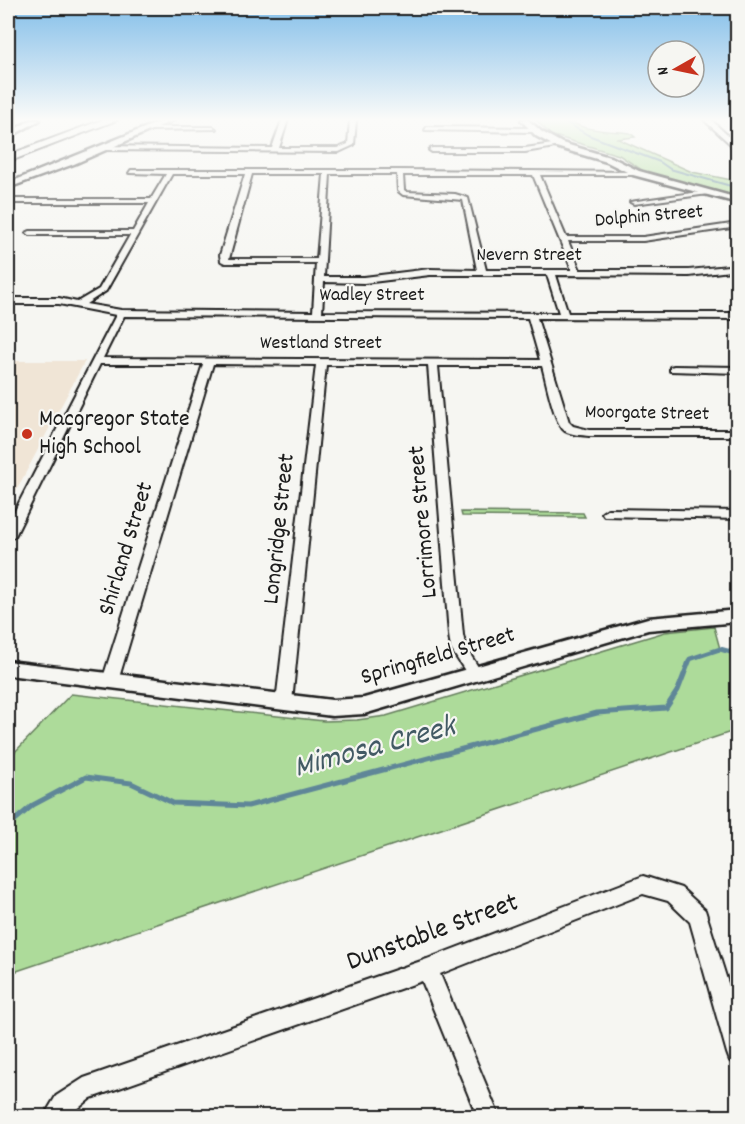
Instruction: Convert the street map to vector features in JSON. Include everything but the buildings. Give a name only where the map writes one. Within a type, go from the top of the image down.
[{"type":"street","points":[[8,186],[44,172]]},
{"type":"street","points":[[79,304],[102,291],[170,172]]},
{"type":"street","points":[[249,172],[224,255],[225,261],[320,261]]},
{"type":"street","points":[[317,314],[327,172]]},
{"type":"street","points":[[400,172],[401,191],[405,194],[455,196],[466,199],[483,272]]},
{"type":"street","points":[[462,172],[636,173],[738,201]]},
{"type":"street","points":[[536,173],[577,273]]},
{"type":"street","points":[[634,202],[706,193]]},
{"type":"street","points":[[8,201],[154,201]]},
{"type":"street","name":"Dolphin Street","points":[[563,239],[643,238],[738,225]]},
{"type":"street","points":[[30,233],[135,233]]},
{"type":"street","name":"Nevern Street","points":[[319,279],[364,280],[416,273],[689,273],[738,267]]},
{"type":"street","points":[[551,273],[564,315]]},
{"type":"street","name":"Wadley Street","points":[[8,301],[59,301],[121,313],[738,316]]},
{"type":"street","points":[[8,536],[121,313]]},
{"type":"street","name":"Moorgate Street","points":[[532,315],[564,423],[569,429],[589,433],[738,434]]},
{"type":"street","name":"Westland Street","points":[[98,361],[545,363]]},
{"type":"street","name":"Shirland Street","points":[[110,681],[209,361]]},
{"type":"street","name":"Longridge Street","points":[[284,702],[321,362]]},
{"type":"street","name":"Lorrimore Street","points":[[433,362],[456,635],[459,649],[474,673]]},
{"type":"street","points":[[674,369],[738,370]]},
{"type":"street","points":[[608,513],[738,515]]},
{"type":"street","name":"Springfield Street","points":[[8,668],[332,708],[364,706],[648,624],[738,616]]},
{"type":"street","name":"Dunstable Street","points":[[56,1116],[64,1104],[84,1089],[427,969],[643,885],[674,894],[698,917],[738,1053]]},
{"type":"street","points":[[427,969],[488,1116]]},
{"type":"shaded area","name":"Macgregor State High School","points":[[8,361],[85,361],[8,506]]},
{"type":"green space","points":[[647,172],[694,172],[737,181],[737,198]]},
{"type":"green space","points":[[461,512],[583,513],[585,517],[462,516]]},
{"type":"green space","points":[[714,627],[720,649],[737,654],[737,730],[8,974],[8,759],[71,694],[324,721],[357,720],[386,716],[665,632]]},
{"type":"waterway","points":[[682,172],[738,188]]},
{"type":"waterway","name":"Mimosa Creek","points":[[8,826],[33,805],[86,777],[131,783],[173,803],[248,806],[597,713],[666,708],[678,690],[690,659],[720,649],[738,654]]},
{"type":"place","name":"Macgregor State High School","points":[[27,434]]}]
